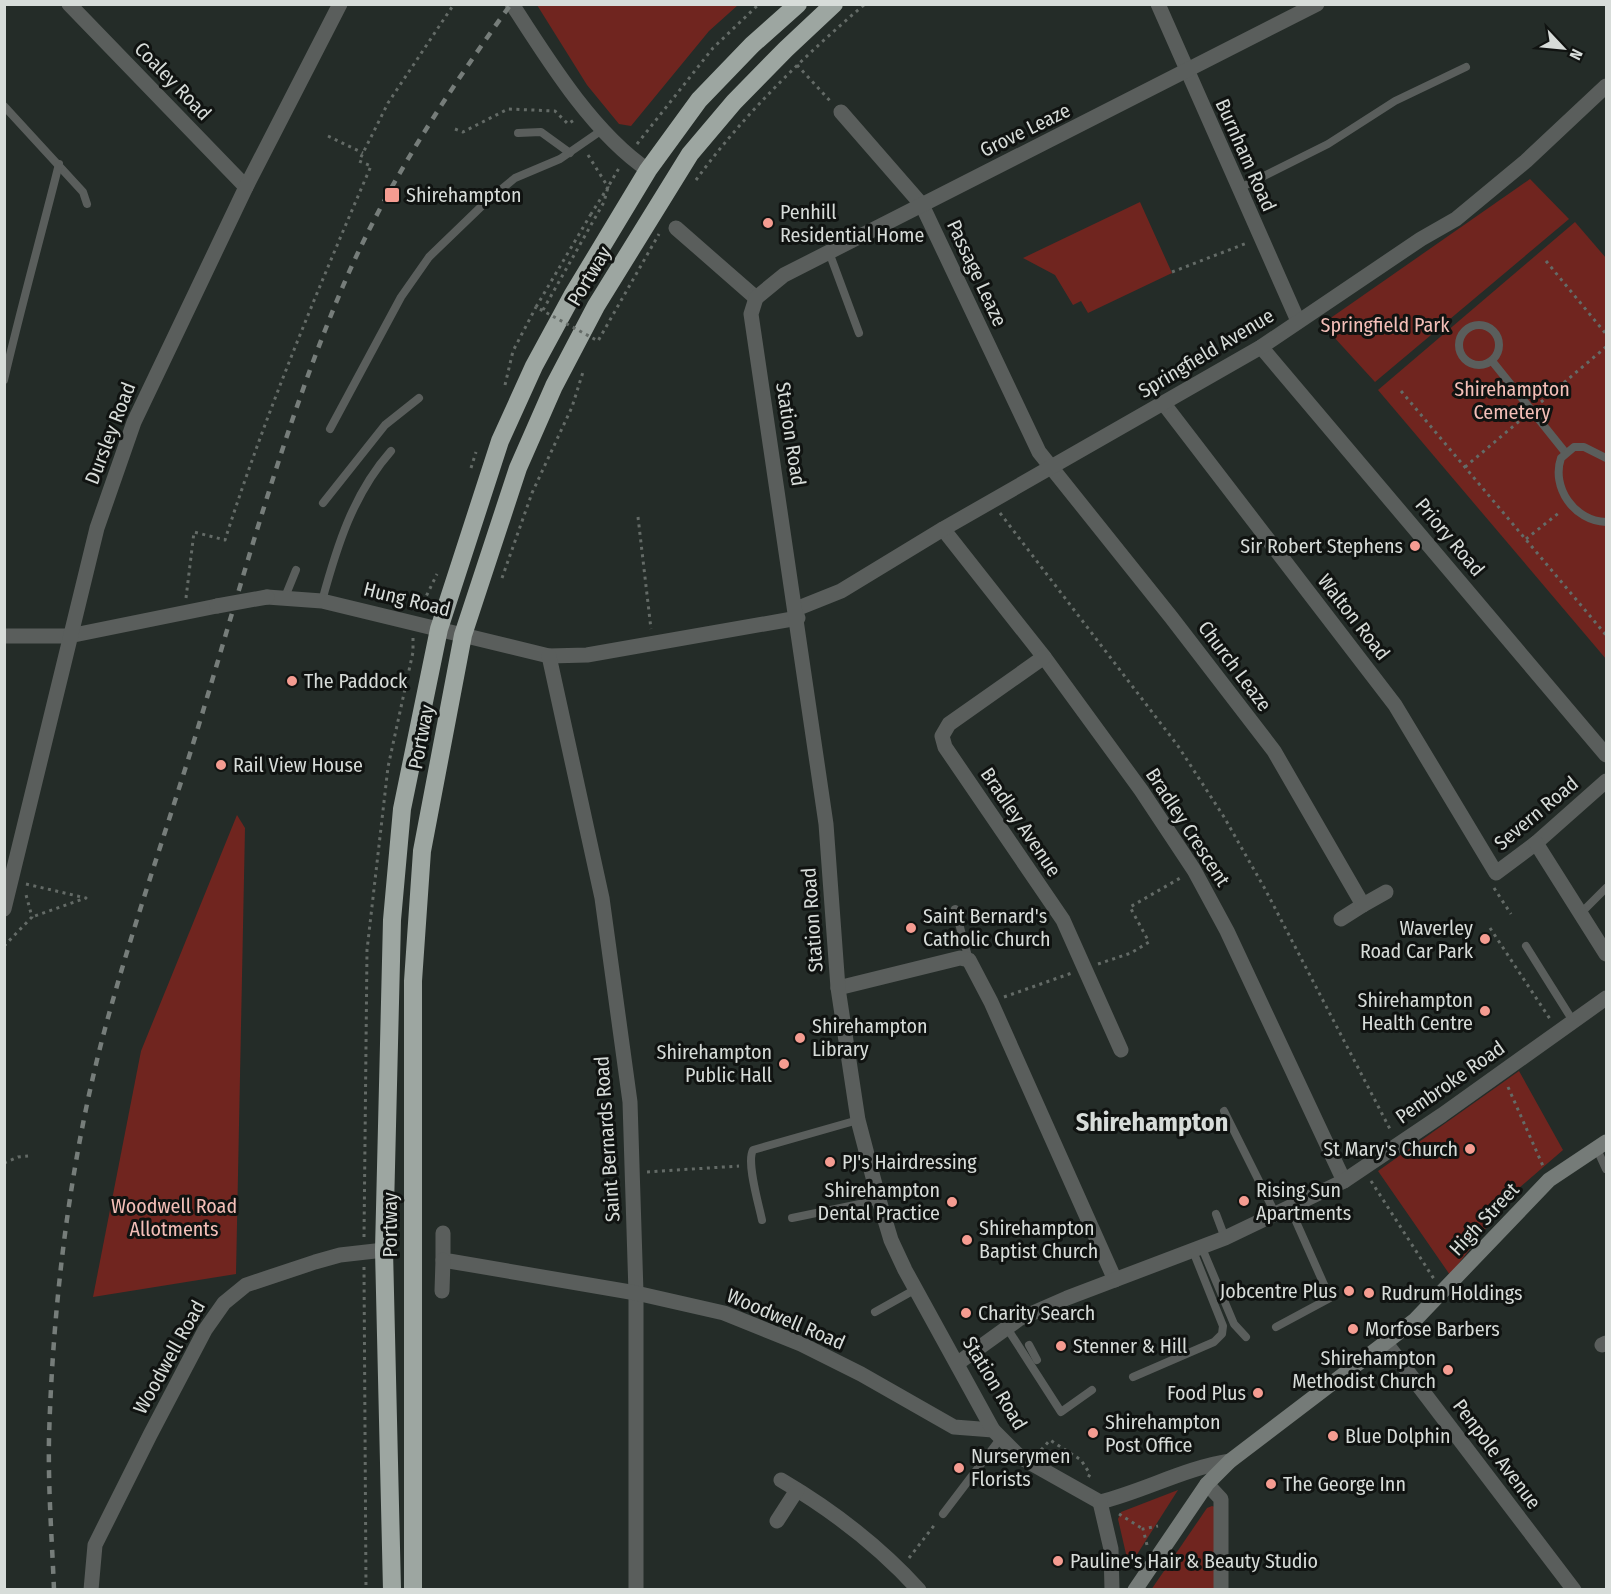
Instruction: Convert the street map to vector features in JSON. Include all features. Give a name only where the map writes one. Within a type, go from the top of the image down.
[{"type":"highway","name":"Portway","points":[[392,1590],[384,1250],[392,920],[402,809],[439,629],[500,441],[534,366],[572,296],[648,170],[699,100],[752,45],[798,4]]},
{"type":"highway","name":"Portway","points":[[413,1590],[413,981],[422,851],[463,635],[518,468],[554,386],[596,306],[690,154],[741,94],[834,4]]},
{"type":"main road","name":"High Street","points":[[1230,1461],[1386,1343],[1444,1293],[1549,1180],[1601,1144]]},
{"type":"main road","points":[[1135,1590],[1207,1484],[1230,1461]]},
{"type":"street","name":"Coaley Road","points":[[69,4],[246,187]]},
{"type":"street","name":"Dursley Road","points":[[4,909],[69,636],[98,528],[134,422],[246,187],[340,4]]},
{"type":"street","points":[[512,4],[602,130],[627,156],[648,170]]},
{"type":"street","name":"Burnham Road","points":[[1158,4],[1237,189],[1298,321]]},
{"type":"street","name":"Grove Leaze","points":[[756,298],[784,274],[1079,127],[1185,70],[1317,4]]},
{"type":"street","name":"Springfield Avenue","points":[[797,613],[841,591],[943,529],[1261,347],[1456,219],[1526,161],[1606,86]]},
{"type":"street","name":"Passage Leaze","points":[[841,112],[922,205],[1039,452],[1051,468]]},
{"type":"street","points":[[676,228],[756,298]]},
{"type":"street","name":"Station Road","points":[[756,298],[751,314],[752,322],[797,613],[826,824],[838,988],[858,1120],[879,1200],[891,1240],[997,1434],[1020,1457],[1100,1502]]},
{"type":"street","name":"Priory Road","points":[[1261,347],[1606,755]]},
{"type":"street","name":"Walton Road","points":[[1164,404],[1395,705],[1493,868]]},
{"type":"street","name":"Church Leaze","points":[[1051,468],[1171,617],[1274,752],[1363,905]]},
{"type":"street","name":"Bradley Crescent","points":[[943,529],[1044,657],[1141,790],[1194,870],[1227,931],[1344,1181]]},
{"type":"street","name":"Hung Road","points":[[4,636],[69,636],[217,606],[267,597],[285,597],[322,601],[549,656],[587,654],[652,643],[797,613]]},
{"type":"street","name":"Saint Bernards Road","points":[[549,656],[602,898],[629,1090],[636,1293],[636,1590]]},
{"type":"street","name":"Bradley Avenue","points":[[1044,657],[948,724],[942,736],[945,747],[1063,921],[1121,1050]]},
{"type":"street","name":"Severn Road","points":[[1493,868],[1496,873],[1536,843],[1606,781]]},
{"type":"street","points":[[1536,843],[1606,954]]},
{"type":"street","points":[[1341,919],[1386,892]]},
{"type":"street","points":[[838,988],[960,958],[969,960],[977,970],[1115,1280]]},
{"type":"street","name":"Pembroke Road","points":[[957,1363],[1014,1327],[1067,1298],[1225,1238],[1344,1181],[1363,1170],[1606,998]]},
{"type":"street","points":[[442,1291],[443,1233]]},
{"type":"street","name":"Woodwell Road","points":[[91,1590],[95,1545],[183,1372],[224,1302],[246,1285],[315,1262],[340,1255],[384,1250]]},
{"type":"street","name":"Woodwell Road","points":[[442,1260],[636,1293],[724,1313],[801,1344],[861,1374],[954,1427],[997,1434]]},
{"type":"street","name":"Penpole Avenue","points":[[1386,1343],[1574,1590]]},
{"type":"street","name":"High Street","points":[[1100,1502],[1157,1485],[1209,1464],[1230,1461]]},
{"type":"street","points":[[781,1480],[858,1532],[900,1569],[919,1590]]},
{"type":"street","points":[[1207,1484],[1221,1499],[1221,1590]]},
{"type":"street","points":[[777,1521],[797,1490]]},
{"type":"street","points":[[1100,1502],[1111,1549],[1112,1590]]},
{"type":"lane","points":[[1237,189],[1328,144],[1395,101],[1466,67]]},
{"type":"lane","points":[[4,106],[83,192],[87,204]]},
{"type":"lane","points":[[330,429],[401,297],[429,257],[487,201],[515,178],[546,167],[602,130]]},
{"type":"lane","points":[[518,132],[542,132],[570,153]]},
{"type":"lane","points":[[4,380],[25,290],[36,258],[59,164]]},
{"type":"lane","points":[[829,252],[859,333]]},
{"type":"lane","points":[[1484,325],[1497,335],[1499,351],[1492,361],[1475,365],[1461,355],[1459,345],[1467,329],[1484,325]]},
{"type":"lane","points":[[1492,361],[1565,452]]},
{"type":"lane","points":[[322,503],[386,425],[419,398]]},
{"type":"lane","points":[[1606,458],[1584,447],[1574,447],[1565,452],[1558,467],[1557,481],[1571,503],[1585,516],[1606,522]]},
{"type":"lane","points":[[322,601],[352,509],[364,484],[391,451]]},
{"type":"lane","points":[[285,597],[296,570]]},
{"type":"lane","points":[[1580,914],[1606,888]]},
{"type":"lane","points":[[955,909],[969,960]]},
{"type":"lane","points":[[1526,946],[1573,1021]]},
{"type":"lane","points":[[1224,1111],[1330,1298],[1276,1327]]},
{"type":"lane","points":[[762,1220],[750,1155],[763,1145],[858,1120]]},
{"type":"lane","points":[[1601,1144],[1606,1169]]},
{"type":"lane","points":[[792,1218],[879,1200]]},
{"type":"lane","points":[[1216,1214],[1225,1238]]},
{"type":"lane","points":[[1197,1249],[1234,1324],[1246,1337]]},
{"type":"lane","points":[[1133,1377],[1214,1342],[1222,1334],[1223,1326],[1197,1249]]},
{"type":"lane","points":[[875,1312],[916,1289]]},
{"type":"lane","points":[[1014,1327],[1060,1412],[1092,1390]]},
{"type":"lane","points":[[1029,1345],[1037,1360]]},
{"type":"lane","points":[[943,1514],[997,1434]]},
{"type":"path","points":[[186,612],[194,532],[225,540],[250,460],[371,166],[359,161],[388,103],[454,4]]},
{"type":"path","points":[[694,184],[732,137],[797,65],[865,4]]},
{"type":"path","points":[[797,65],[841,112]]},
{"type":"path","points":[[455,129],[463,132],[508,109],[555,111],[567,124],[587,111]]},
{"type":"path","points":[[328,136],[363,153]]},
{"type":"path","points":[[505,386],[513,351],[536,307],[608,186]]},
{"type":"path","points":[[536,307],[598,341],[662,229],[672,235],[676,228]]},
{"type":"path","points":[[1172,272],[1260,238]]},
{"type":"path","points":[[1546,261],[1606,334]]},
{"type":"path","points":[[502,579],[532,493],[572,407],[584,367]]},
{"type":"path","points":[[1401,391],[1606,635]]},
{"type":"path","points":[[992,501],[1178,746],[1224,817],[1265,889],[1398,1145]]},
{"type":"path","points":[[1526,539],[1571,503]]},
{"type":"path","points":[[638,517],[652,643]]},
{"type":"path","points":[[991,1002],[1131,953],[1149,942],[1130,907],[1194,870]]},
{"type":"path","points":[[24,884],[86,898],[32,917]]},
{"type":"path","points":[[1490,928],[1558,1031]]},
{"type":"path","points":[[1501,1072],[1549,1180]]},
{"type":"path","points":[[4,1163],[28,1156]]},
{"type":"path","points":[[652,1172],[751,1166]]},
{"type":"path","points":[[1363,1170],[1444,1293]]},
{"type":"path","points":[[1047,1442],[1050,1440],[1082,1460],[1090,1474],[1080,1491]]},
{"type":"path","points":[[900,1569],[943,1514]]},
{"type":"green space","points":[[537,5],[738,5],[709,31],[631,126],[619,124],[587,85]]},
{"type":"green space","name":"Springfield Park","points":[[1530,179],[1569,219],[1375,382],[1322,324]]},
{"type":"green space","points":[[1140,202],[1172,273],[1088,313],[1081,301],[1073,305],[1055,275],[1023,258]]},
{"type":"green space","name":"Shirehampton Cemetery","points":[[1575,222],[1606,258],[1606,659],[1378,390]]},
{"type":"green space","name":"Woodwell Road Allotments","points":[[237,815],[245,828],[236,1274],[93,1297],[141,1051]]},
{"type":"green space","points":[[1519,1071],[1563,1150],[1512,1194],[1450,1275],[1378,1171]]},
{"type":"green space","points":[[1178,1490],[1129,1567],[1118,1519],[1121,1512]]},
{"type":"green space","points":[[1215,1507],[1216,1589],[1151,1590],[1207,1508]]},
{"type":"railway","points":[[54,1590],[49,1438],[60,1278],[66,1224],[84,1118],[120,975],[269,492],[322,337],[360,249],[398,176],[441,106],[511,4]]},
{"type":"place","name":"Shirehampton","points":[[392,195]]},
{"type":"place","name":"Penhill Residential Home","points":[[768,223]]},
{"type":"place","name":"Sir Robert Stephens","points":[[1415,546]]},
{"type":"place","name":"The Paddock","points":[[292,681]]},
{"type":"place","name":"Rail View House","points":[[221,765]]},
{"type":"place","name":"Saint Bernard's Catholic Church","points":[[911,928]]},
{"type":"place","name":"Waverley Road Car Park","points":[[1485,939]]},
{"type":"place","name":"Shirehampton Health Centre","points":[[1485,1011]]},
{"type":"place","name":"Shirehampton Library","points":[[800,1038]]},
{"type":"place","name":"Shirehampton Public Hall","points":[[784,1064]]},
{"type":"place","name":"St Mary's Church","points":[[1470,1149]]},
{"type":"place","name":"PJ's Hairdressing","points":[[830,1162]]},
{"type":"place","name":"Rising Sun Apartments","points":[[1244,1201]]},
{"type":"place","name":"Shirehampton Dental Practice","points":[[952,1202]]},
{"type":"place","name":"Shirehampton Baptist Church","points":[[967,1240]]},
{"type":"place","name":"Jobcentre Plus","points":[[1349,1291]]},
{"type":"place","name":"Rudrum Holdings","points":[[1369,1293]]},
{"type":"place","name":"Charity Search","points":[[966,1313]]},
{"type":"place","name":"Morfose Barbers","points":[[1353,1329]]},
{"type":"place","name":"Stenner & Hill","points":[[1061,1346]]},
{"type":"place","name":"Shirehampton Methodist Church","points":[[1448,1370]]},
{"type":"place","name":"Food Plus","points":[[1258,1393]]},
{"type":"place","name":"Shirehampton Post Office","points":[[1093,1433]]},
{"type":"place","name":"Blue Dolphin","points":[[1333,1436]]},
{"type":"place","name":"Nurserymen Florists","points":[[959,1468]]},
{"type":"place","name":"The George Inn","points":[[1271,1484]]},
{"type":"place","name":"Pauline's Hair & Beauty Studio","points":[[1058,1561]]},
{"type":"district","name":"Shirehampton","points":[[1152,1122]]}]
